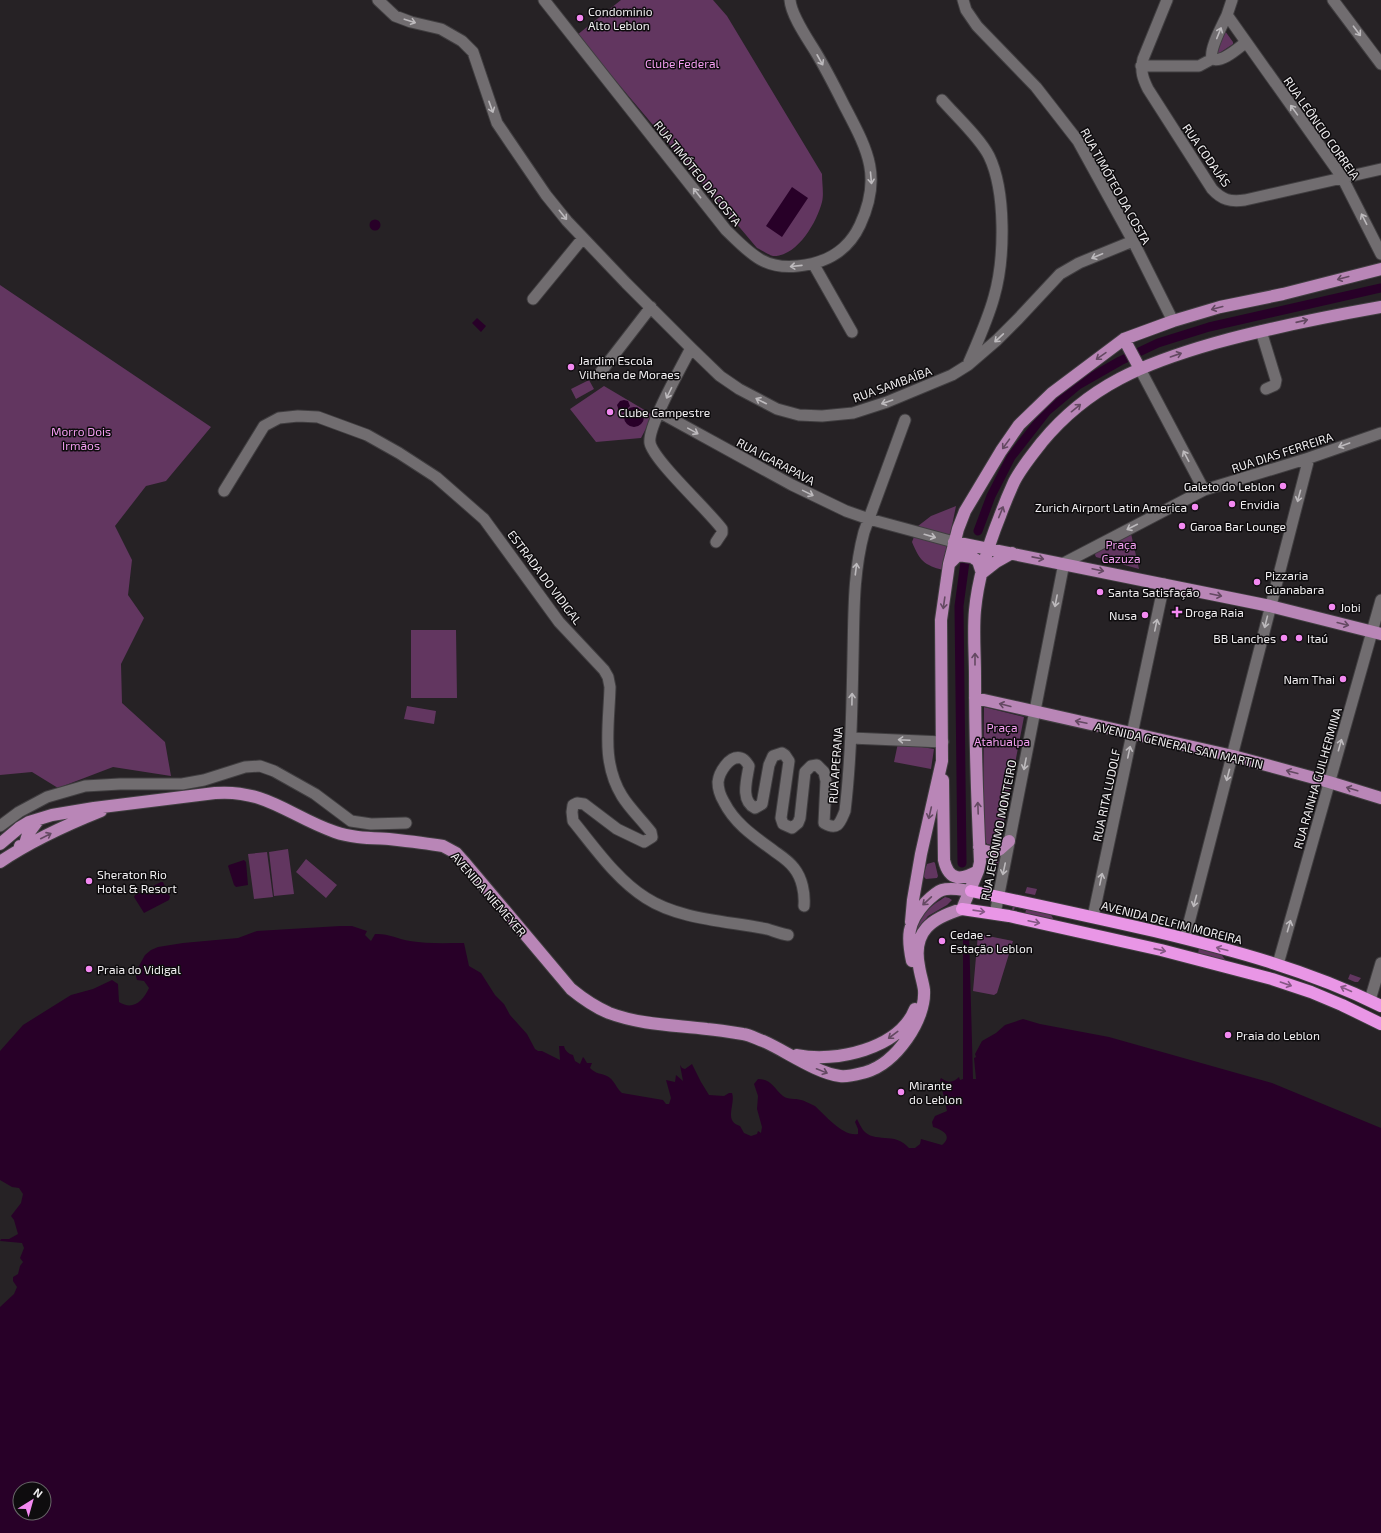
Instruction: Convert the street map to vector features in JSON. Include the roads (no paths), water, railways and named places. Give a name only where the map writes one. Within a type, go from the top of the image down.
[{"type":"highway","name":"AVENIDA DELFIM MOREIRA","points":[[971,891],[1185,938],[1278,964],[1327,981],[1381,1006]]},
{"type":"highway","points":[[962,909],[995,914],[1161,950],[1272,979],[1311,992],[1381,1024]]},
{"type":"main road","points":[[978,870],[968,877],[955,877],[950,874],[944,860],[941,620],[949,564],[954,542],[965,511],[1001,451],[1020,425],[1052,393],[1124,339],[1173,320],[1220,307],[1283,294],[1381,269]]},
{"type":"main road","points":[[962,909],[971,891],[978,870],[979,847],[975,698],[975,610],[988,549],[1015,481],[1026,461],[1067,414],[1113,381],[1140,368],[1178,354],[1260,331],[1306,320],[1381,307]]},
{"type":"main road","points":[[1124,339],[1140,368]]},
{"type":"main road","points":[[954,542],[1064,563],[1270,606],[1377,632]]},
{"type":"main road","points":[[982,573],[996,562],[1012,554]]},
{"type":"main road","points":[[949,564],[958,555],[972,557],[978,561],[982,573]]},
{"type":"main road","name":"AVENIDA GENERAL SAN MARTIN","points":[[975,698],[1233,756],[1381,798]]},
{"type":"main road","points":[[911,922],[913,900],[921,854],[942,761]]},
{"type":"main road","name":"AVENIDA NIEMEYER","points":[[0,844],[19,828],[40,818],[65,812],[230,792],[245,793],[276,804],[334,832],[351,836],[443,846],[456,853],[555,972],[571,989],[583,998],[608,1012],[638,1022],[707,1029],[747,1035],[828,1073],[840,1076],[852,1076],[869,1071],[884,1063],[895,1054],[906,1041],[920,1015],[924,1001],[924,989],[917,955],[920,938],[924,931],[935,920],[962,909]]},
{"type":"main road","name":"AVENIDA NIEMEYER","points":[[0,862],[24,847],[58,830],[117,805]]},
{"type":"main road","points":[[0,844],[24,847],[28,834],[40,818]]},
{"type":"main road","points":[[979,847],[982,850],[993,853],[1009,841]]},
{"type":"main road","name":"AVENIDA NIEMEYER","points":[[788,1053],[820,1057],[850,1054],[878,1044],[892,1036],[903,1026],[915,1011],[918,991],[908,938],[911,922],[918,910],[928,900],[942,890],[950,889]]},
{"type":"main road","name":"AVENIDA DELFIM MOREIRA","points":[[950,889],[971,891]]},
{"type":"main road","points":[[850,1054],[844,1062],[844,1066],[846,1071],[852,1076]]},
{"type":"street","points":[[378,0],[395,16],[411,22],[441,29],[462,41],[473,52],[497,123],[546,195],[582,238],[533,299]]},
{"type":"street","name":"RUA TIMÓTEO DA COSTA","points":[[544,0],[726,230],[748,251],[765,263],[786,267],[814,264],[839,253],[855,237],[865,216],[871,197],[872,182],[868,154],[861,138],[820,60],[800,26],[790,0]]},
{"type":"street","name":"RUA TIMÓTEO DA COSTA","points":[[963,0],[966,10],[976,26],[1036,87],[1078,141],[1133,241],[1173,320]]},
{"type":"street","points":[[1166,0],[1141,66],[1199,66],[1212,59],[1222,59],[1245,43]]},
{"type":"street","points":[[1212,59],[1211,54],[1232,0]]},
{"type":"street","points":[[1333,0],[1381,64]]},
{"type":"street","name":"RUA LEÔNCIO CORREIA","points":[[1226,16],[1342,177],[1381,254]]},
{"type":"street","name":"RUA CODAJÁS","points":[[1141,66],[1142,78],[1148,89],[1212,189],[1224,200],[1245,200],[1381,169]]},
{"type":"street","points":[[942,100],[988,154],[996,171],[1002,220],[1000,264],[994,296],[983,331],[968,365]]},
{"type":"street","name":"RUA SAMBAÍBA","points":[[582,238],[720,376],[760,401],[777,409],[799,415],[822,416],[853,412],[887,402],[952,375],[968,365],[997,340],[1060,274],[1079,263],[1133,241]]},
{"type":"street","points":[[814,264],[852,332]]},
{"type":"street","points":[[600,373],[651,307]]},
{"type":"street","points":[[1260,331],[1276,380],[1275,385],[1266,389]]},
{"type":"street","points":[[691,348],[659,412],[650,435],[650,444],[654,453],[722,529],[722,533],[716,542]]},
{"type":"street","points":[[1140,368],[1204,490]]},
{"type":"street","name":"RUA IGARAPAVA","points":[[659,412],[792,485],[846,511],[954,542]]},
{"type":"street","name":"ESTRADA DO VIDIGAL","points":[[224,491],[264,426],[279,418],[298,416],[318,417],[367,435],[399,453],[436,478],[484,519],[559,622],[604,670],[608,677],[610,687],[608,761],[614,782],[622,797],[651,832],[652,837],[644,842],[617,829],[584,804],[577,803],[573,805],[573,821],[622,878],[646,898],[674,910],[703,918],[768,929],[788,935]]},
{"type":"street","name":"RUA APERANA","points":[[804,906],[800,878],[794,868],[789,862],[754,836],[730,813],[720,793],[718,782],[721,772],[727,763],[734,758],[745,760],[749,766],[746,792],[747,799],[751,806],[755,808],[762,804],[769,765],[773,756],[778,753],[782,753],[788,761],[781,818],[783,824],[792,828],[798,823],[800,818],[805,772],[809,767],[817,765],[824,772],[826,781],[824,824],[830,827],[838,825],[845,811],[851,738],[855,584],[859,549],[905,420]]},
{"type":"street","name":"RUA DIAS FERREIRA","points":[[1064,563],[1204,490],[1309,458],[1381,433]]},
{"type":"street","points":[[1185,938],[1309,458]]},
{"type":"street","name":"RUA JERÔNIMO MONTEIRO","points":[[995,914],[1064,563]]},
{"type":"street","name":"RUA RITA LUDOLF","points":[[1093,917],[1164,584]]},
{"type":"street","name":"RUA RAINHA GUILHERMINA","points":[[1278,964],[1329,782],[1377,632],[1381,600]]},
{"type":"street","points":[[851,738],[943,742]]},
{"type":"street","points":[[0,826],[19,812],[47,796],[85,786],[120,784],[182,784],[204,780],[245,767],[260,766],[274,771],[315,794],[351,821],[371,824],[406,823]]},
{"type":"street","points":[[1370,1000],[1381,963]]},
{"type":"waterway","points":[[978,531],[991,496],[1011,457],[1047,411],[1078,385],[1120,361],[1158,343],[1209,327],[1381,288]]},
{"type":"waterway","points":[[962,863],[959,606],[965,562]]},
{"type":"place","name":"Condominio Alto Leblon","points":[[580,18]]},
{"type":"place","name":"Jardim Escola Vilhena de Moraes","points":[[571,367]]},
{"type":"place","name":"Clube Campestre","points":[[610,412]]},
{"type":"place","name":"Galeto do Leblon","points":[[1283,486]]},
{"type":"place","name":"Envidia","points":[[1232,504]]},
{"type":"place","name":"Zurich Airport Latin America","points":[[1195,507]]},
{"type":"place","name":"Garoa Bar Lounge","points":[[1182,526]]},
{"type":"place","name":"Pizzaria Guanabara","points":[[1257,582]]},
{"type":"place","name":"Santa Satisfação","points":[[1100,592]]},
{"type":"place","name":"Jobi","points":[[1332,607]]},
{"type":"place","name":"Droga Raia","points":[[1177,612]]},
{"type":"place","name":"Nusa","points":[[1145,615]]},
{"type":"place","name":"BB Lanches","points":[[1284,638]]},
{"type":"place","name":"Itaú","points":[[1299,638]]},
{"type":"place","name":"Nam Thai","points":[[1343,679]]},
{"type":"place","name":"Sheraton Rio Hotel & Resort","points":[[89,881]]},
{"type":"place","name":"Cedae - Estação Leblon","points":[[942,941]]},
{"type":"place","name":"Praia do Vidigal","points":[[89,969]]},
{"type":"place","name":"Praia do Leblon","points":[[1228,1035]]},
{"type":"place","name":"Mirante do Leblon","points":[[901,1092]]},
{"type":"park label","name":"Clube Federal","points":[[682,63]]},
{"type":"park label","name":"Morro Dois Irmãos","points":[[81,438]]},
{"type":"park label","name":"Praça Cazuza","points":[[1121,551]]},
{"type":"park label","name":"Praça Atahualpa","points":[[1002,734]]}]
